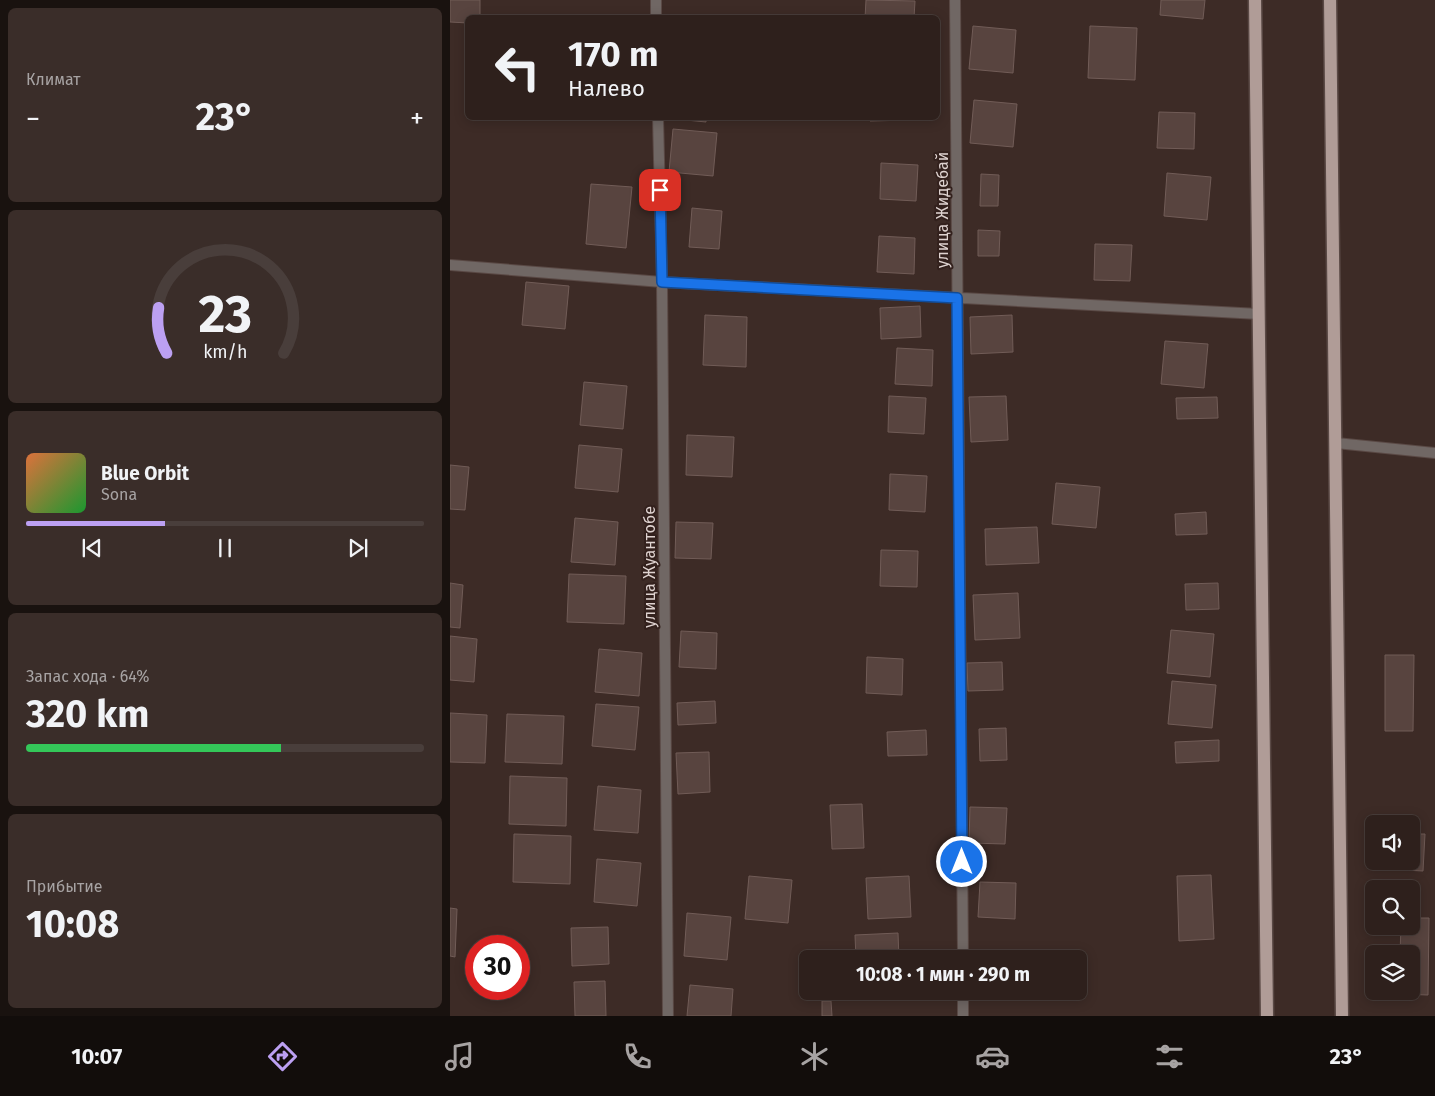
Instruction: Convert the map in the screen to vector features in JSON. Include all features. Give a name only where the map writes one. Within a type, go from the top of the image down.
[{"type":"main road","points":[[1256,0],[1267,1016]]},
{"type":"main road","points":[[1330,0],[1342,1016]]},
{"type":"street","points":[[656,0],[656,15]]},
{"type":"street","name":"улица Жидебай","points":[[955,0],[963,950]]},
{"type":"street","name":"улица Жуантобе","points":[[658,120],[662,282],[668,1016]]},
{"type":"street","points":[[450,265],[662,282],[1259,314]]},
{"type":"street","points":[[1336,443],[1435,453]]},
{"type":"street","points":[[962,1016],[963,1000]]},
{"type":"building","points":[[450,0],[480,0],[480,15],[465,15],[465,23],[450,22]]},
{"type":"building","points":[[866,0],[915,1],[914,15],[865,15]]},
{"type":"building","points":[[1161,0],[1205,0],[1203,19],[1160,15]]},
{"type":"building","points":[[973,26],[1016,30],[1013,73],[969,69]]},
{"type":"building","points":[[1090,26],[1137,28],[1135,80],[1088,78]]},
{"type":"building","points":[[974,100],[1017,104],[1013,147],[970,143]]},
{"type":"building","points":[[1159,112],[1195,113],[1194,149],[1157,148]]},
{"type":"building","points":[[686,120],[706,120],[706,122]]},
{"type":"building","points":[[870,120],[909,120],[870,121]]},
{"type":"building","points":[[673,129],[717,133],[713,176],[669,172]]},
{"type":"building","points":[[881,163],[918,165],[916,201],[880,199]]},
{"type":"building","points":[[1167,173],[1211,177],[1207,220],[1164,216]]},
{"type":"building","points":[[981,174],[999,175],[998,206],[980,206]]},
{"type":"building","points":[[591,184],[632,187],[626,248],[586,244]]},
{"type":"building","points":[[692,208],[722,211],[719,249],[689,247]]},
{"type":"building","points":[[978,230],[1000,231],[999,256],[978,256]]},
{"type":"building","points":[[879,236],[915,238],[914,274],[877,272]]},
{"type":"building","points":[[1095,244],[1132,245],[1130,281],[1094,280]]},
{"type":"building","points":[[526,282],[569,286],[565,329],[522,325]]},
{"type":"building","points":[[920,306],[921,337],[881,339],[880,308]]},
{"type":"building","points":[[705,315],[747,317],[746,367],[703,365]]},
{"type":"building","points":[[1012,315],[1013,352],[971,354],[970,317]]},
{"type":"building","points":[[1165,341],[1208,344],[1204,388],[1161,384]]},
{"type":"building","points":[[897,348],[933,350],[932,386],[895,384]]},
{"type":"building","points":[[584,382],[627,386],[623,429],[580,425]]},
{"type":"building","points":[[889,396],[926,398],[924,434],[888,432]]},
{"type":"building","points":[[1006,396],[1008,440],[971,442],[969,397]]},
{"type":"building","points":[[1217,397],[1218,418],[1177,419],[1176,398]]},
{"type":"building","points":[[687,435],[734,437],[732,477],[686,475]]},
{"type":"building","points":[[579,445],[622,449],[618,492],[575,488]]},
{"type":"building","points":[[450,465],[469,467],[465,510],[450,509]]},
{"type":"building","points":[[890,474],[927,476],[925,512],[889,510]]},
{"type":"building","points":[[1056,483],[1100,487],[1096,528],[1052,524]]},
{"type":"building","points":[[1206,512],[1207,534],[1176,535],[1175,514]]},
{"type":"building","points":[[575,518],[618,522],[615,565],[571,562]]},
{"type":"building","points":[[676,522],[713,523],[711,559],[675,558]]},
{"type":"building","points":[[1037,527],[1039,563],[986,565],[985,529]]},
{"type":"building","points":[[881,550],[918,551],[917,587],[880,586]]},
{"type":"building","points":[[569,574],[626,576],[624,624],[567,622]]},
{"type":"building","points":[[450,583],[463,585],[460,628],[450,627]]},
{"type":"building","points":[[1218,583],[1219,609],[1186,610],[1185,584]]},
{"type":"building","points":[[1018,593],[1020,638],[975,640],[973,595]]},
{"type":"building","points":[[1171,630],[1214,634],[1210,677],[1167,673]]},
{"type":"building","points":[[681,631],[717,633],[716,669],[679,667]]},
{"type":"building","points":[[450,636],[477,639],[474,682],[450,680]]},
{"type":"building","points":[[599,649],[642,653],[639,696],[595,692]]},
{"type":"building","points":[[1385,655],[1414,655],[1413,731],[1385,731]]},
{"type":"building","points":[[867,657],[903,659],[902,695],[866,693]]},
{"type":"building","points":[[1002,662],[1003,690],[968,691],[967,663]]},
{"type":"building","points":[[1172,681],[1216,685],[1212,728],[1168,724]]},
{"type":"building","points":[[715,701],[716,723],[678,725],[677,703]]},
{"type":"building","points":[[596,704],[639,707],[635,750],[592,746]]},
{"type":"building","points":[[450,713],[487,715],[485,763],[450,762]]},
{"type":"building","points":[[507,714],[564,716],[562,764],[505,762]]},
{"type":"building","points":[[1006,728],[1007,760],[980,761],[979,729]]},
{"type":"building","points":[[926,730],[927,755],[888,756],[887,732]]},
{"type":"building","points":[[1219,740],[1219,761],[1176,763],[1175,742]]},
{"type":"building","points":[[709,752],[710,792],[678,794],[676,753]]},
{"type":"building","points":[[510,776],[567,778],[566,826],[509,824]]},
{"type":"building","points":[[598,786],[641,790],[638,833],[594,830]]},
{"type":"building","points":[[862,804],[864,848],[832,849],[830,805]]},
{"type":"building","points":[[970,807],[1007,808],[1005,844],[969,843]]},
{"type":"building","points":[[514,834],[571,836],[570,884],[513,882]]},
{"type":"building","points":[[1420,834],[1425,834],[1423,871],[1405,870],[1420,870]]},
{"type":"building","points":[[597,859],[641,863],[637,906],[594,902]]},
{"type":"building","points":[[1211,875],[1214,939],[1179,941],[1177,876]]},
{"type":"building","points":[[749,876],[792,880],[788,923],[745,919]]},
{"type":"building","points":[[909,876],[911,917],[868,919],[866,878]]},
{"type":"building","points":[[980,882],[1016,883],[1015,919],[978,917]]},
{"type":"building","points":[[450,908],[457,909],[455,957],[450,956]]},
{"type":"building","points":[[687,913],[731,917],[727,960],[684,956]]},
{"type":"building","points":[[1420,918],[1429,918],[1428,995],[1420,995],[1420,945],[1400,945],[1401,935],[1420,935]]},
{"type":"building","points":[[608,927],[609,964],[572,966],[571,928]]},
{"type":"building","points":[[898,933],[899,950],[856,950],[855,935]]},
{"type":"building","points":[[605,981],[606,1016],[575,1016],[574,982]]},
{"type":"building","points":[[690,985],[733,989],[731,1016],[687,1016]]},
{"type":"building","points":[[822,1001],[831,1001],[832,1016],[822,1016]]},
{"type":"route","points":[[660,190],[662,282],[957,298],[962,862]]}]
